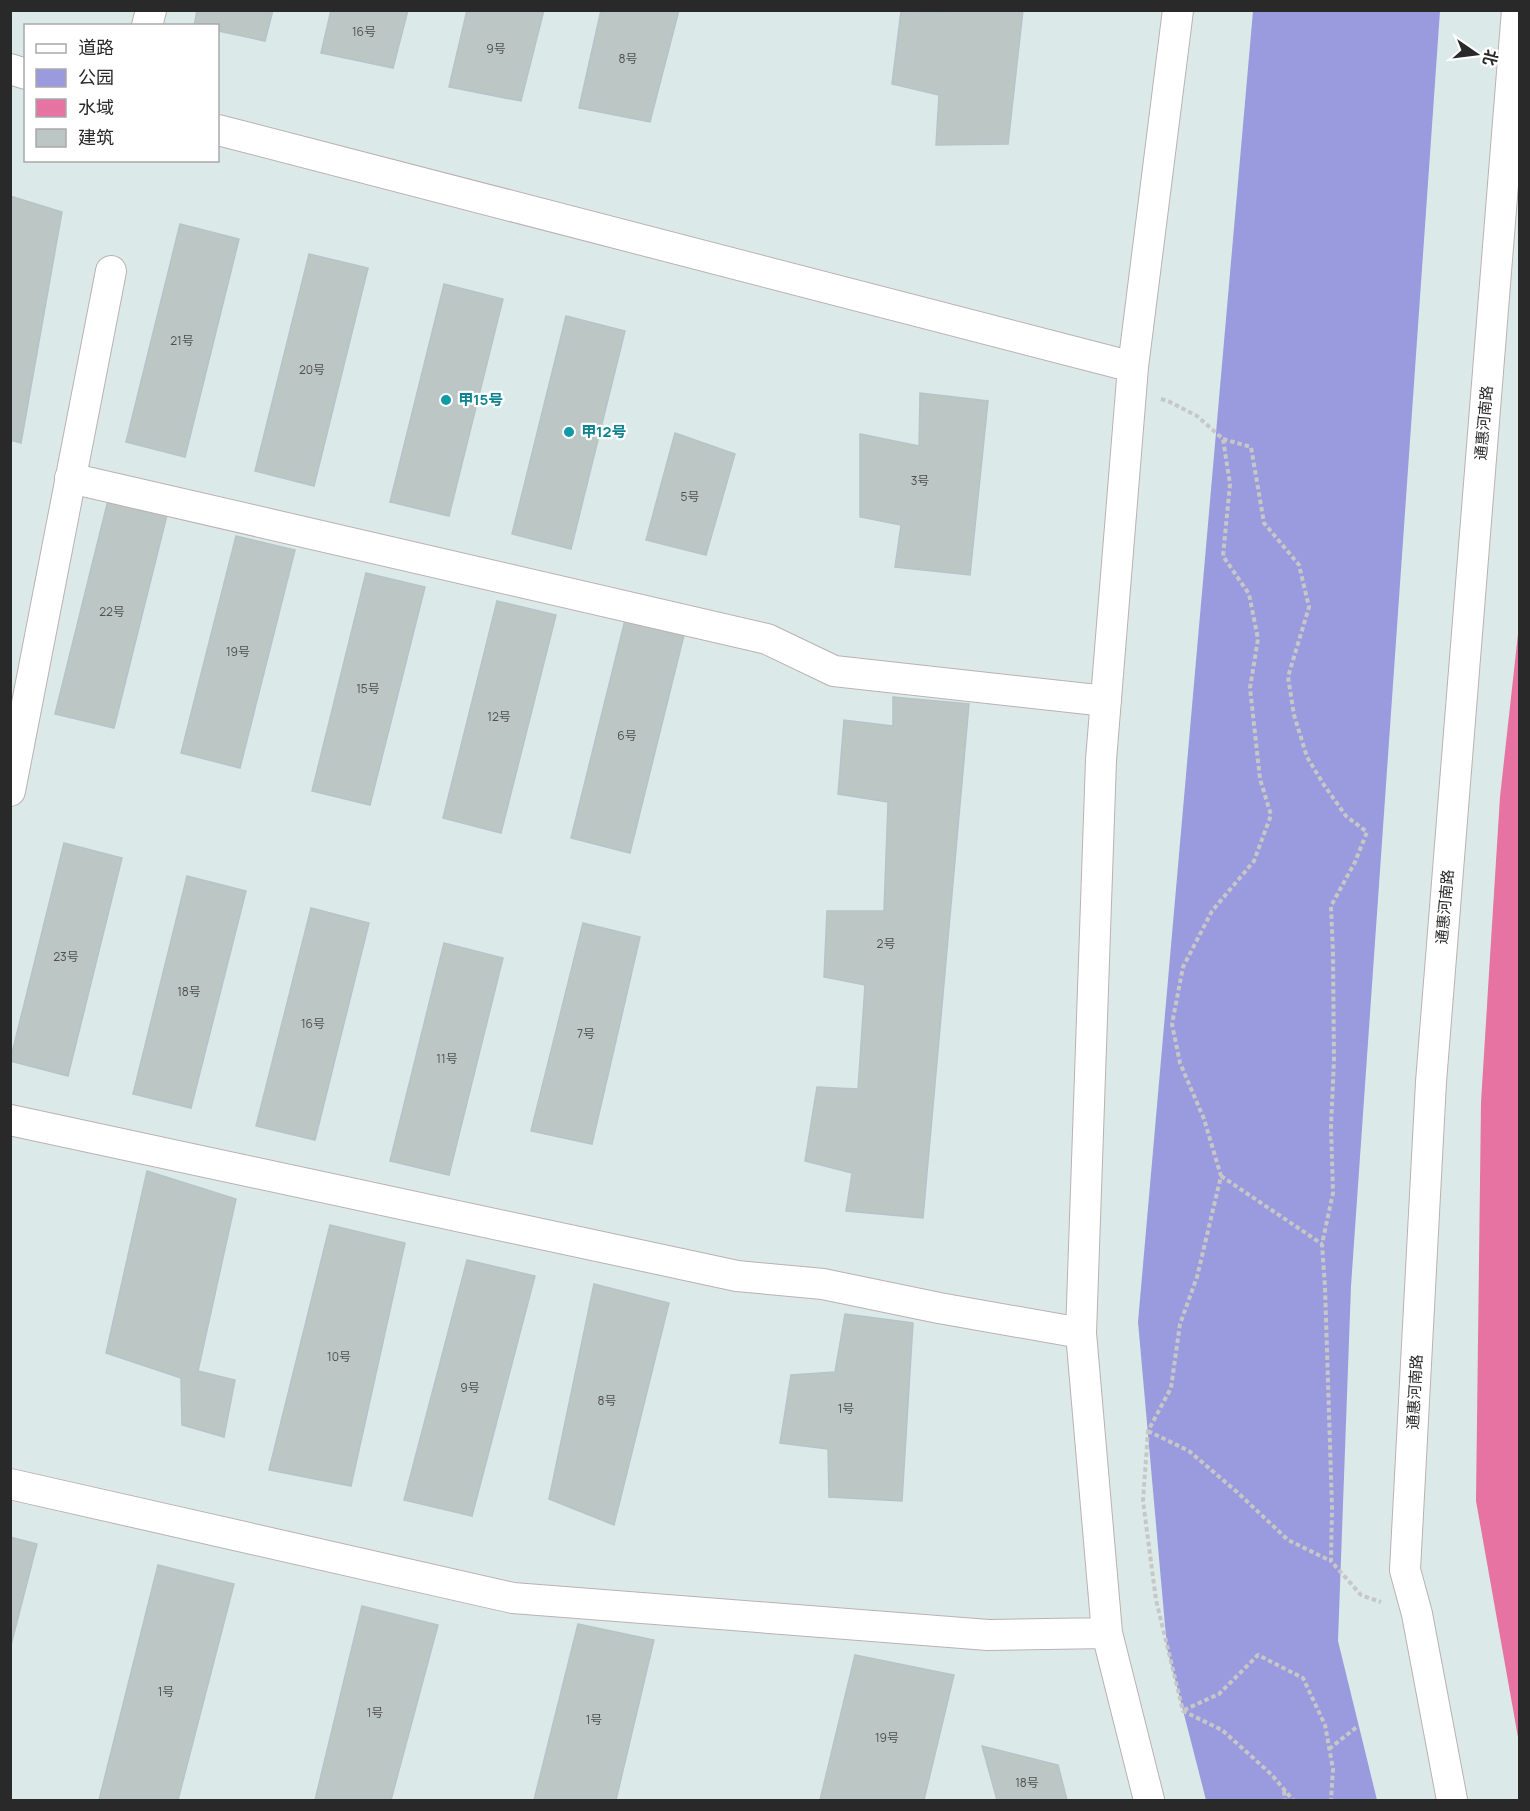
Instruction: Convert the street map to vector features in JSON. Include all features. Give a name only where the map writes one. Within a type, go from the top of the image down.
[{"type":"street","points":[[1149,1800],[1107,1633],[1081,1333],[1101,760],[1132,379],[1178,10]]},
{"type":"street","name":"通惠河南路","points":[[1452,1800],[1418,1614],[1405,1570],[1431,1082],[1517,10]]},
{"type":"street","points":[[219,130],[1132,379]]},
{"type":"street","points":[[10,791],[111,271]]},
{"type":"street","points":[[70,478],[767,639],[834,671],[1106,701]]},
{"type":"street","points":[[10,1120],[737,1276],[823,1284],[939,1308],[1081,1333]]},
{"type":"street","points":[[10,1484],[513,1598],[988,1635],[1107,1633]]},
{"type":"path","points":[[1132,379],[1197,416],[1223,439],[1251,447],[1264,523],[1299,565],[1309,607],[1288,677],[1294,715],[1307,757],[1323,785],[1346,816],[1367,832],[1355,862],[1331,906],[1334,1060],[1331,1126],[1333,1193],[1322,1244],[1332,1508],[1331,1561]]},
{"type":"path","points":[[1223,439],[1230,484],[1223,556],[1250,594],[1258,639],[1250,688],[1260,779],[1271,814],[1254,861],[1212,911],[1184,967],[1172,1024],[1180,1063],[1204,1119],[1221,1176],[1197,1277],[1180,1324],[1171,1389],[1148,1431],[1143,1501],[1155,1600],[1183,1711],[1222,1730],[1271,1774],[1293,1800]]},
{"type":"path","points":[[1221,1176],[1322,1244]]},
{"type":"path","points":[[1148,1431],[1189,1451],[1237,1491],[1288,1540],[1331,1561],[1361,1595],[1418,1614]]},
{"type":"path","points":[[1183,1711],[1219,1694],[1258,1655],[1303,1678],[1324,1725],[1333,1769],[1331,1800]]},
{"type":"path","points":[[1329,1749],[1358,1726]]},
{"type":"path","points":[[1284,1790],[1285,1800]]},
{"type":"green space","points":[[1253,11],[1440,11],[1351,1286],[1338,1641],[1377,1800],[1206,1800],[1167,1648],[1138,1322]]},
{"type":"water","points":[[1519,625],[1519,1743],[1476,1501],[1481,1102],[1500,797]]},
{"type":"building","points":[[197,10],[273,10],[265,41],[219,31],[219,24],[194,24]]},
{"type":"building","points":[[331,10],[408,10],[393,68],[321,53]]},
{"type":"building","points":[[467,10],[544,10],[521,101],[449,87]]},
{"type":"building","points":[[601,10],[679,10],[650,122],[579,108]]},
{"type":"building","points":[[946,10],[1023,10],[1008,144],[936,145],[939,95],[892,84],[901,11],[945,12]]},
{"type":"building","points":[[10,196],[62,212],[21,443],[10,440]]},
{"type":"building","points":[[180,224],[239,239],[185,457],[126,442]]},
{"type":"building","points":[[309,254],[368,268],[314,486],[255,471]]},
{"type":"building","name":"甲15号","points":[[444,284],[503,299],[449,516],[390,502]]},
{"type":"building","name":"甲12号","points":[[566,316],[625,331],[571,549],[512,534]]},
{"type":"building","points":[[920,393],[988,401],[970,575],[895,567],[901,525],[860,517],[860,434],[919,446]]},
{"type":"building","points":[[675,433],[735,454],[706,555],[646,540]]},
{"type":"building","points":[[109,496],[168,511],[114,728],[55,714]]},
{"type":"building","points":[[236,536],[295,550],[240,768],[181,753]]},
{"type":"building","points":[[366,573],[425,587],[370,805],[312,791]]},
{"type":"building","points":[[497,601],[556,615],[501,833],[443,818]]},
{"type":"building","points":[[625,620],[684,635],[630,853],[571,838]]},
{"type":"building","points":[[893,697],[969,704],[923,1218],[846,1211],[852,1173],[805,1161],[817,1087],[858,1089],[865,985],[824,977],[827,911],[884,911],[888,802],[838,794],[844,720],[893,726]]},
{"type":"building","points":[[64,843],[122,858],[68,1076],[10,1061]]},
{"type":"building","points":[[187,876],[246,891],[191,1108],[133,1094]]},
{"type":"building","points":[[311,908],[369,923],[315,1140],[256,1126]]},
{"type":"building","points":[[583,923],[640,937],[592,1144],[531,1131]]},
{"type":"building","points":[[444,943],[503,958],[449,1175],[390,1161]]},
{"type":"building","points":[[147,1171],[236,1199],[198,1371],[235,1380],[224,1437],[182,1425],[181,1378],[106,1353]]},
{"type":"building","points":[[330,1225],[405,1243],[351,1486],[269,1470]]},
{"type":"building","points":[[467,1260],[535,1276],[472,1516],[404,1500]]},
{"type":"building","points":[[594,1284],[669,1303],[614,1525],[549,1499]]},
{"type":"building","points":[[845,1314],[913,1323],[902,1501],[829,1497],[828,1449],[780,1443],[791,1375],[835,1372]]},
{"type":"building","points":[[10,1537],[37,1544],[10,1649]]},
{"type":"building","points":[[158,1565],[234,1584],[178,1800],[99,1800]]},
{"type":"building","points":[[362,1606],[438,1625],[391,1800],[315,1800]]},
{"type":"building","points":[[578,1624],[654,1640],[616,1800],[534,1800]]},
{"type":"building","points":[[855,1655],[954,1675],[924,1800],[820,1800]]},
{"type":"building","points":[[982,1746],[1058,1765],[1067,1800],[997,1800]]},
{"type":"place","name":"甲15号","points":[[446,400]]},
{"type":"place","name":"甲12号","points":[[569,432]]}]
